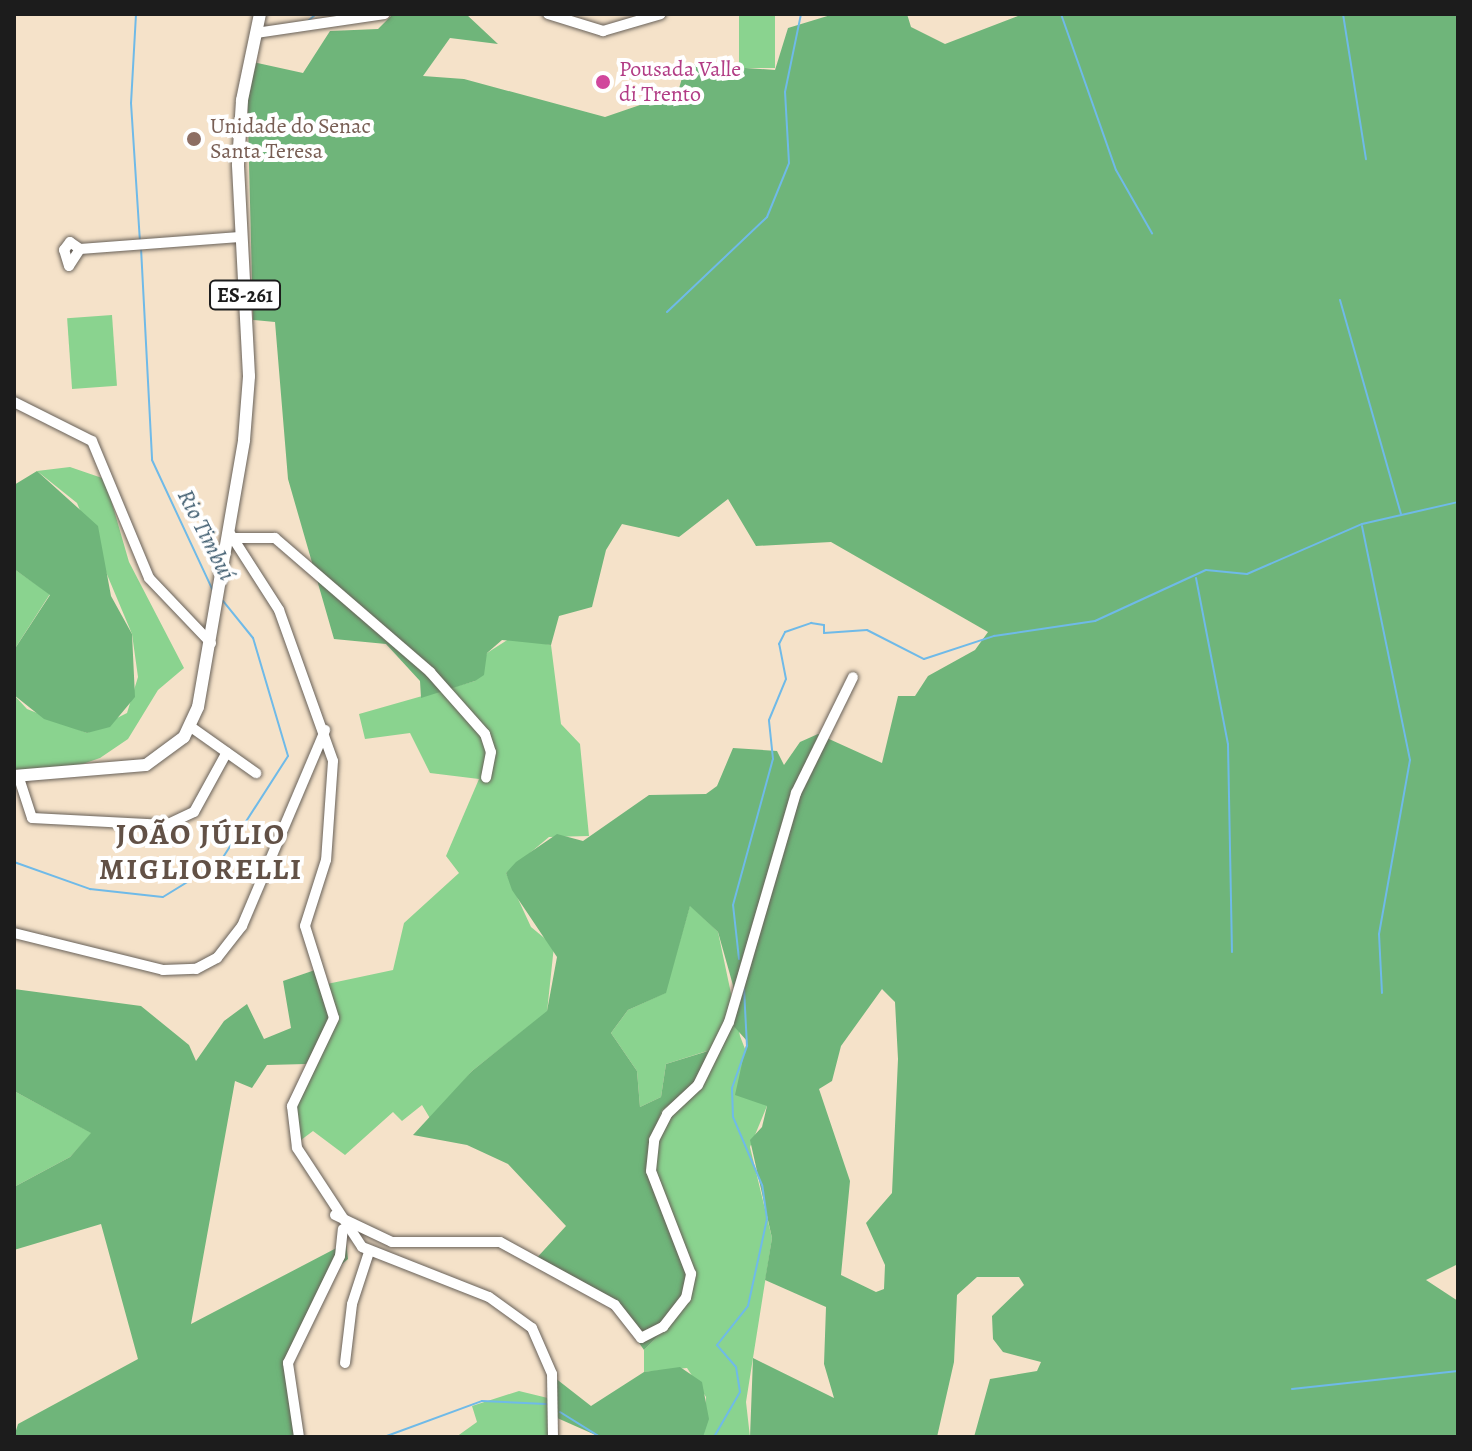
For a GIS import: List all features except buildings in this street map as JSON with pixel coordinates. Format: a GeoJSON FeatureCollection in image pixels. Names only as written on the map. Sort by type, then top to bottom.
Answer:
{"type":"FeatureCollection","features":[{"type":"Feature","properties":{"kind":"main road","name":"ES-261"},"geometry":{"type":"LineString","coordinates":[[191,727],[220,604],[232,535],[249,376],[240,237],[242,100],[260,14]]}},
{"type":"Feature","properties":{"kind":"main road"},"geometry":{"type":"LineString","coordinates":[[16,776],[136,768],[168,752],[191,727]]}},
{"type":"Feature","properties":{"kind":"street"},"geometry":{"type":"LineString","coordinates":[[256,33],[385,14]]}},
{"type":"Feature","properties":{"kind":"street"},"geometry":{"type":"LineString","coordinates":[[548,14],[603,31],[661,14]]}},
{"type":"Feature","properties":{"kind":"street"},"geometry":{"type":"LineString","coordinates":[[80,249],[240,237]]}},
{"type":"Feature","properties":{"kind":"street"},"geometry":{"type":"LineString","coordinates":[[14,402],[94,446],[149,578],[211,643]]}},
{"type":"Feature","properties":{"kind":"street"},"geometry":{"type":"LineString","coordinates":[[232,535],[279,610],[325,730],[333,761],[326,860],[305,926],[334,1018],[291,1116],[304,1162],[343,1229],[369,1252],[489,1297],[532,1328],[552,1374],[553,1437]]}},
{"type":"Feature","properties":{"kind":"street"},"geometry":{"type":"LineString","coordinates":[[232,535],[275,538],[430,672],[485,734],[491,752],[486,778]]}},
{"type":"Feature","properties":{"kind":"street"},"geometry":{"type":"LineString","coordinates":[[335,1215],[392,1242],[500,1242],[615,1305],[641,1338],[663,1327],[686,1298],[691,1274],[651,1171],[654,1140],[667,1114],[698,1085],[726,1030],[796,793],[853,677]]}},
{"type":"Feature","properties":{"kind":"street"},"geometry":{"type":"LineString","coordinates":[[191,727],[256,773]]}},
{"type":"Feature","properties":{"kind":"street"},"geometry":{"type":"LineString","coordinates":[[14,933],[163,970],[196,969],[217,958],[242,926],[325,730]]}},
{"type":"Feature","properties":{"kind":"street"},"geometry":{"type":"LineString","coordinates":[[16,776],[31,817],[166,825],[194,812],[227,752]]}},
{"type":"Feature","properties":{"kind":"street"},"geometry":{"type":"LineString","coordinates":[[299,1437],[288,1363],[340,1256],[343,1229]]}},
{"type":"Feature","properties":{"kind":"street"},"geometry":{"type":"LineString","coordinates":[[345,1363],[369,1252]]}},
{"type":"Feature","properties":{"kind":"green space"},"geometry":{"type":"Polygon","coordinates":[[[393,14],[466,14],[498,44],[450,38],[423,76],[464,79],[605,117],[678,92],[686,64],[775,70],[788,28],[834,14],[907,14],[911,27],[945,44],[1023,14],[1458,14],[1458,1264],[1426,1280],[1458,1301],[1458,1437],[974,1437],[990,1379],[1037,1371],[1041,1362],[1003,1352],[993,1339],[992,1316],[1024,1285],[1019,1277],[977,1277],[957,1295],[954,1362],[937,1437],[750,1437],[753,1358],[834,1398],[824,1364],[826,1307],[765,1280],[772,1238],[750,1140],[762,1127],[767,1106],[735,1095],[747,1041],[731,1023],[736,996],[718,932],[690,906],[666,993],[628,1010],[611,1033],[637,1071],[640,1107],[661,1097],[666,1064],[708,1051],[696,1085],[662,1110],[648,1147],[649,1179],[680,1240],[688,1289],[669,1325],[644,1350],[616,1310],[533,1262],[566,1226],[508,1164],[467,1145],[413,1135],[472,1071],[547,1011],[557,957],[512,890],[506,873],[516,862],[557,834],[583,841],[649,795],[706,794],[717,786],[733,748],[777,751],[784,765],[800,742],[818,734],[882,763],[898,696],[915,696],[928,676],[975,650],[988,632],[831,542],[756,546],[728,499],[679,537],[622,524],[606,550],[592,607],[559,616],[551,645],[502,640],[487,653],[484,675],[475,681],[421,698],[420,681],[386,644],[334,639],[288,479],[275,322],[253,320],[247,84],[253,62],[303,73],[330,31],[378,29],[393,14]],[[882,989],[841,1046],[832,1081],[819,1089],[850,1181],[841,1275],[876,1292],[884,1289],[885,1265],[866,1223],[892,1193],[898,1059],[895,1002],[882,989]]]}},
{"type":"Feature","properties":{"kind":"green space"},"geometry":{"type":"Polygon","coordinates":[[[739,14],[775,14],[775,68],[739,68],[739,14]]]}},
{"type":"Feature","properties":{"kind":"green space"},"geometry":{"type":"Polygon","coordinates":[[[112,315],[117,386],[72,389],[67,318],[112,315]]]}},
{"type":"Feature","properties":{"kind":"green space"},"geometry":{"type":"Polygon","coordinates":[[[70,467],[105,479],[129,562],[184,668],[158,690],[128,739],[100,758],[59,772],[14,774],[14,695],[27,709],[87,733],[127,713],[138,677],[132,634],[77,503],[37,471],[70,467]]]}},
{"type":"Feature","properties":{"kind":"green space"},"geometry":{"type":"Polygon","coordinates":[[[37,471],[98,526],[111,596],[132,634],[135,697],[110,727],[87,733],[44,719],[14,695],[14,650],[50,595],[14,569],[14,485],[37,471]]]}},
{"type":"Feature","properties":{"kind":"green space"},"geometry":{"type":"Polygon","coordinates":[[[14,569],[50,594],[14,650],[14,569]]]}},
{"type":"Feature","properties":{"kind":"green space"},"geometry":{"type":"Polygon","coordinates":[[[512,637],[551,645],[561,724],[580,744],[589,836],[549,837],[506,873],[531,927],[554,946],[547,1012],[472,1071],[431,1120],[422,1105],[402,1121],[393,1112],[345,1155],[313,1131],[293,1146],[288,1104],[323,1040],[327,984],[393,970],[404,923],[459,873],[446,856],[479,779],[430,773],[410,733],[365,739],[359,714],[475,681],[487,653],[512,637]]]}},
{"type":"Feature","properties":{"kind":"green space"},"geometry":{"type":"Polygon","coordinates":[[[690,905],[718,932],[740,1036],[767,1106],[750,1147],[772,1238],[746,1402],[750,1437],[703,1437],[706,1397],[687,1368],[644,1372],[644,1350],[669,1325],[680,1240],[655,1195],[648,1147],[662,1110],[696,1085],[707,1051],[666,1064],[661,1097],[640,1107],[637,1071],[611,1033],[628,1010],[665,993],[690,905]]]}},
{"type":"Feature","properties":{"kind":"green space"},"geometry":{"type":"Polygon","coordinates":[[[315,970],[334,1013],[306,1064],[267,1065],[252,1088],[235,1081],[191,1324],[346,1243],[348,1259],[329,1275],[291,1368],[304,1437],[14,1437],[18,1424],[138,1359],[101,1224],[14,1250],[14,1187],[70,1157],[91,1133],[14,1091],[14,989],[141,1006],[189,1045],[196,1061],[224,1021],[247,1004],[264,1039],[291,1028],[283,981],[315,970]]]}},
{"type":"Feature","properties":{"kind":"green space"},"geometry":{"type":"Polygon","coordinates":[[[14,1091],[92,1133],[70,1157],[14,1187],[14,1091]]]}},
{"type":"Feature","properties":{"kind":"green space"},"geometry":{"type":"Polygon","coordinates":[[[680,1367],[702,1382],[709,1419],[703,1437],[600,1437],[555,1417],[556,1401],[547,1396],[550,1374],[591,1406],[644,1372],[680,1367]]]}},
{"type":"Feature","properties":{"kind":"green space"},"geometry":{"type":"Polygon","coordinates":[[[519,1391],[556,1400],[552,1437],[456,1437],[477,1422],[472,1406],[519,1391]]]}},
{"type":"Feature","properties":{"kind":"waterway","name":"Rio Timbuí"},"geometry":{"type":"LineString","coordinates":[[136,14],[131,103],[140,242]]}},
{"type":"Feature","properties":{"kind":"waterway"},"geometry":{"type":"LineString","coordinates":[[308,21],[316,14]]}},
{"type":"Feature","properties":{"kind":"waterway"},"geometry":{"type":"LineString","coordinates":[[667,312],[767,217],[789,163],[785,92],[801,14]]}},
{"type":"Feature","properties":{"kind":"waterway"},"geometry":{"type":"LineString","coordinates":[[1061,14],[1116,170],[1152,233]]}},
{"type":"Feature","properties":{"kind":"waterway"},"geometry":{"type":"LineString","coordinates":[[1343,14],[1366,159]]}},
{"type":"Feature","properties":{"kind":"waterway","name":"Rio Timbuí"},"geometry":{"type":"LineString","coordinates":[[141,248],[152,460],[213,591]]}},
{"type":"Feature","properties":{"kind":"waterway"},"geometry":{"type":"LineString","coordinates":[[1340,300],[1401,514]]}},
{"type":"Feature","properties":{"kind":"waterway"},"geometry":{"type":"LineString","coordinates":[[739,959],[733,905],[773,759],[769,720],[786,679],[779,644],[785,632],[811,623],[824,625],[824,633],[867,630],[924,659],[994,636],[1095,621],[1206,570],[1247,574],[1362,524],[1458,502]]}},
{"type":"Feature","properties":{"kind":"waterway"},"geometry":{"type":"LineString","coordinates":[[1362,526],[1410,760],[1379,934],[1382,993]]}},
{"type":"Feature","properties":{"kind":"waterway"},"geometry":{"type":"LineString","coordinates":[[1196,578],[1228,744],[1232,952]]}},
{"type":"Feature","properties":{"kind":"waterway","name":"Rio Timbuí"},"geometry":{"type":"LineString","coordinates":[[14,862],[90,889],[163,897],[220,862],[288,756],[253,638],[223,601]]}},
{"type":"Feature","properties":{"kind":"waterway"},"geometry":{"type":"LineString","coordinates":[[714,1437],[740,1392],[736,1367],[717,1345],[748,1306],[767,1219],[762,1185],[733,1117],[732,1088],[747,1046],[744,989]]}},
{"type":"Feature","properties":{"kind":"waterway"},"geometry":{"type":"LineString","coordinates":[[1292,1389],[1458,1371]]}},
{"type":"Feature","properties":{"kind":"waterway"},"geometry":{"type":"LineString","coordinates":[[384,1437],[482,1401],[546,1404]]}},
{"type":"Feature","properties":{"kind":"waterway"},"geometry":{"type":"LineString","coordinates":[[560,1412],[600,1437]]}},
{"type":"Feature","properties":{"kind":"place","name":"Pousada Valle di Trento"},"geometry":{"type":"Point","coordinates":[603,82]}},
{"type":"Feature","properties":{"kind":"place","name":"Unidade do Senac Santa Teresa"},"geometry":{"type":"Point","coordinates":[194,139]}},
{"type":"Feature","properties":{"kind":"district","name":"JOÃO JÚLIO MIGLIORELLI"},"geometry":{"type":"Point","coordinates":[201,851]}}]}
